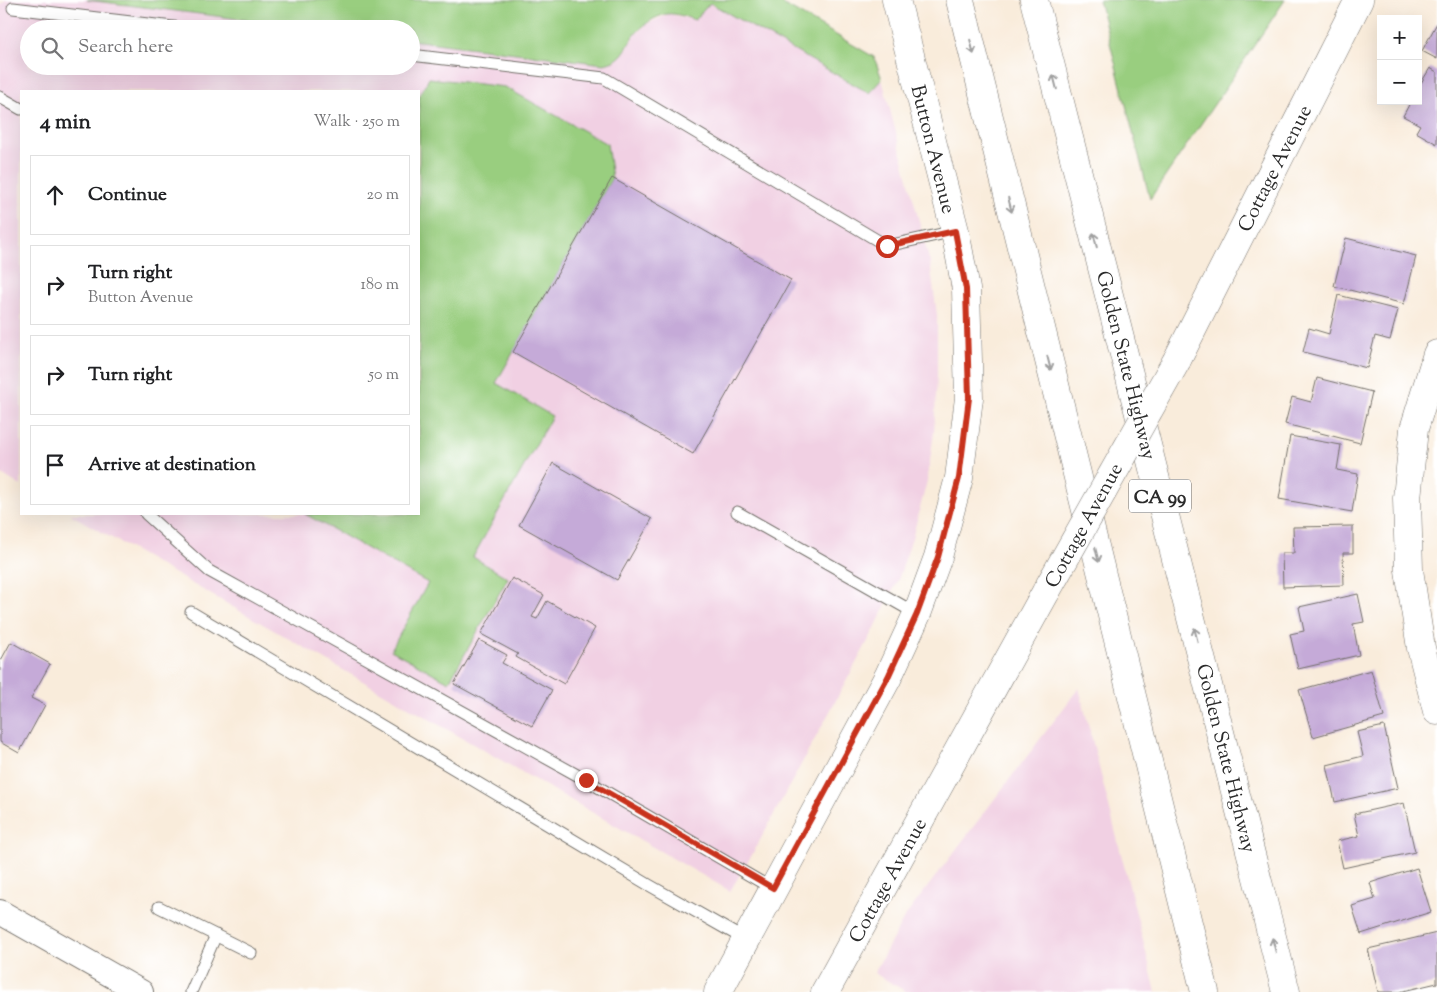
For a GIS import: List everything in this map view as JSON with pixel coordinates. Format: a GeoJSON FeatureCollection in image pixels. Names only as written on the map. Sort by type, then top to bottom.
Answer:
{"type":"FeatureCollection","features":[{"type":"Feature","properties":{"kind":"main road","name":"Button Avenue"},"geometry":{"type":"LineString","coordinates":[[718,992],[888,677],[917,614],[938,557],[959,478],[969,398],[966,289],[955,231],[896,0]]}},
{"type":"Feature","properties":{"kind":"main road"},"geometry":{"type":"LineString","coordinates":[[960,0],[1205,992]]}},
{"type":"Feature","properties":{"kind":"main road","name":"Golden State Highway"},"geometry":{"type":"LineString","coordinates":[[1034,0],[1286,992]]}},
{"type":"Feature","properties":{"kind":"main road","name":"Cottage Avenue"},"geometry":{"type":"LineString","coordinates":[[825,992],[1047,590],[1177,360],[1359,0]]}},
{"type":"Feature","properties":{"kind":"main road"},"geometry":{"type":"LineString","coordinates":[[1437,354],[1414,429],[1407,498],[1409,570],[1422,648],[1437,711]]}},
{"type":"Feature","properties":{"kind":"street"},"geometry":{"type":"LineString","coordinates":[[0,912],[141,992]]}},
{"type":"Feature","properties":{"kind":"lane"},"geometry":{"type":"LineString","coordinates":[[13,8],[114,20]]}},
{"type":"Feature","properties":{"kind":"lane"},"geometry":{"type":"LineString","coordinates":[[420,56],[604,78],[887,246],[955,231]]}},
{"type":"Feature","properties":{"kind":"lane"},"geometry":{"type":"LineString","coordinates":[[0,97],[20,108]]}},
{"type":"Feature","properties":{"kind":"lane"},"geometry":{"type":"LineString","coordinates":[[737,512],[917,614]]}},
{"type":"Feature","properties":{"kind":"lane"},"geometry":{"type":"LineString","coordinates":[[147,515],[209,571],[586,780],[773,888]]}},
{"type":"Feature","properties":{"kind":"lane"},"geometry":{"type":"LineString","coordinates":[[192,612],[640,880],[746,940]]}},
{"type":"Feature","properties":{"kind":"lane"},"geometry":{"type":"LineString","coordinates":[[160,907],[251,953]]}},
{"type":"Feature","properties":{"kind":"lane"},"geometry":{"type":"LineString","coordinates":[[191,992],[216,935]]}},
{"type":"Feature","properties":{"kind":"shaded area"},"geometry":{"type":"Polygon","coordinates":[[[6,0],[87,0],[248,20],[20,20],[20,75],[420,75],[420,41],[604,64],[627,49],[636,34],[647,24],[669,14],[694,20],[710,3],[869,93],[882,79],[930,263],[937,315],[937,376],[934,432],[927,481],[913,535],[898,580],[874,630],[753,853],[730,891],[72,515],[420,515],[420,90],[20,90],[20,485],[0,473],[0,5],[6,0]]]}},
{"type":"Feature","properties":{"kind":"shaded area"},"geometry":{"type":"Polygon","coordinates":[[[1079,688],[1156,992],[907,992],[874,973],[904,918],[1079,688]]]}},
{"type":"Feature","properties":{"kind":"green space"},"geometry":{"type":"Polygon","coordinates":[[[87,0],[776,0],[874,57],[882,79],[869,93],[710,3],[695,20],[670,14],[653,19],[637,32],[619,57],[604,64],[420,41],[420,20],[248,20],[87,0]]]}},
{"type":"Feature","properties":{"kind":"green space"},"geometry":{"type":"Polygon","coordinates":[[[1099,0],[1285,0],[1150,199],[1099,0]]]}},
{"type":"Feature","properties":{"kind":"green space"},"geometry":{"type":"Polygon","coordinates":[[[429,78],[505,87],[607,144],[612,178],[496,383],[552,416],[473,557],[508,578],[449,682],[391,650],[428,583],[307,515],[420,515],[420,94],[429,78]]]}},
{"type":"Feature","properties":{"kind":"building"},"geometry":{"type":"Polygon","coordinates":[[[1437,23],[1437,59],[1422,51],[1437,23]]]}},
{"type":"Feature","properties":{"kind":"building"},"geometry":{"type":"Polygon","coordinates":[[[1430,68],[1437,72],[1437,144],[1416,132],[1420,125],[1403,116],[1409,105],[1422,105],[1422,81],[1430,68]]]}},
{"type":"Feature","properties":{"kind":"building"},"geometry":{"type":"Polygon","coordinates":[[[612,178],[791,280],[693,454],[513,352],[612,178]]]}},
{"type":"Feature","properties":{"kind":"building"},"geometry":{"type":"Polygon","coordinates":[[[1346,238],[1416,256],[1404,304],[1334,286],[1346,238]]]}},
{"type":"Feature","properties":{"kind":"building"},"geometry":{"type":"Polygon","coordinates":[[[1338,295],[1398,310],[1390,340],[1375,336],[1367,368],[1303,352],[1309,328],[1329,334],[1338,295]]]}},
{"type":"Feature","properties":{"kind":"building"},"geometry":{"type":"Polygon","coordinates":[[[1317,378],[1372,392],[1360,443],[1285,424],[1292,397],[1311,402],[1317,378]]]}},
{"type":"Feature","properties":{"kind":"building"},"geometry":{"type":"Polygon","coordinates":[[[1290,436],[1341,445],[1337,470],[1358,474],[1352,512],[1279,499],[1290,436]]]}},
{"type":"Feature","properties":{"kind":"building"},"geometry":{"type":"Polygon","coordinates":[[[553,463],[652,519],[617,580],[519,525],[553,463]]]}},
{"type":"Feature","properties":{"kind":"building"},"geometry":{"type":"Polygon","coordinates":[[[1353,526],[1353,553],[1343,553],[1344,585],[1283,587],[1282,553],[1294,553],[1293,527],[1353,526]]]}},
{"type":"Feature","properties":{"kind":"building"},"geometry":{"type":"Polygon","coordinates":[[[512,578],[544,595],[532,617],[537,619],[547,601],[595,628],[564,684],[516,657],[518,654],[481,634],[512,578]]]}},
{"type":"Feature","properties":{"kind":"building"},"geometry":{"type":"Polygon","coordinates":[[[1358,594],[1364,622],[1353,624],[1359,655],[1298,669],[1290,634],[1304,631],[1299,607],[1358,594]]]}},
{"type":"Feature","properties":{"kind":"building"},"geometry":{"type":"Polygon","coordinates":[[[479,640],[507,655],[502,663],[552,690],[532,726],[454,684],[479,640]]]}},
{"type":"Feature","properties":{"kind":"building"},"geometry":{"type":"Polygon","coordinates":[[[11,642],[50,664],[31,698],[45,705],[19,753],[0,742],[0,662],[11,642]]]}},
{"type":"Feature","properties":{"kind":"building"},"geometry":{"type":"Polygon","coordinates":[[[1371,670],[1384,717],[1313,737],[1299,690],[1371,670]]]}},
{"type":"Feature","properties":{"kind":"building"},"geometry":{"type":"Polygon","coordinates":[[[1384,726],[1398,788],[1335,802],[1327,765],[1363,756],[1357,732],[1384,726]]]}},
{"type":"Feature","properties":{"kind":"building"},"geometry":{"type":"Polygon","coordinates":[[[1404,803],[1415,852],[1343,868],[1337,841],[1359,836],[1354,814],[1404,803]]]}},
{"type":"Feature","properties":{"kind":"building"},"geometry":{"type":"Polygon","coordinates":[[[1417,868],[1431,912],[1361,934],[1352,906],[1375,899],[1370,883],[1417,868]]]}},
{"type":"Feature","properties":{"kind":"building"},"geometry":{"type":"Polygon","coordinates":[[[1437,933],[1437,983],[1399,992],[1378,992],[1368,949],[1437,933]]]}},
{"type":"Feature","properties":{"kind":"route"},"geometry":{"type":"LineString","coordinates":[[586,780],[773,888],[888,677],[917,614],[938,557],[959,478],[969,398],[966,289],[955,231],[887,246]]}}]}
